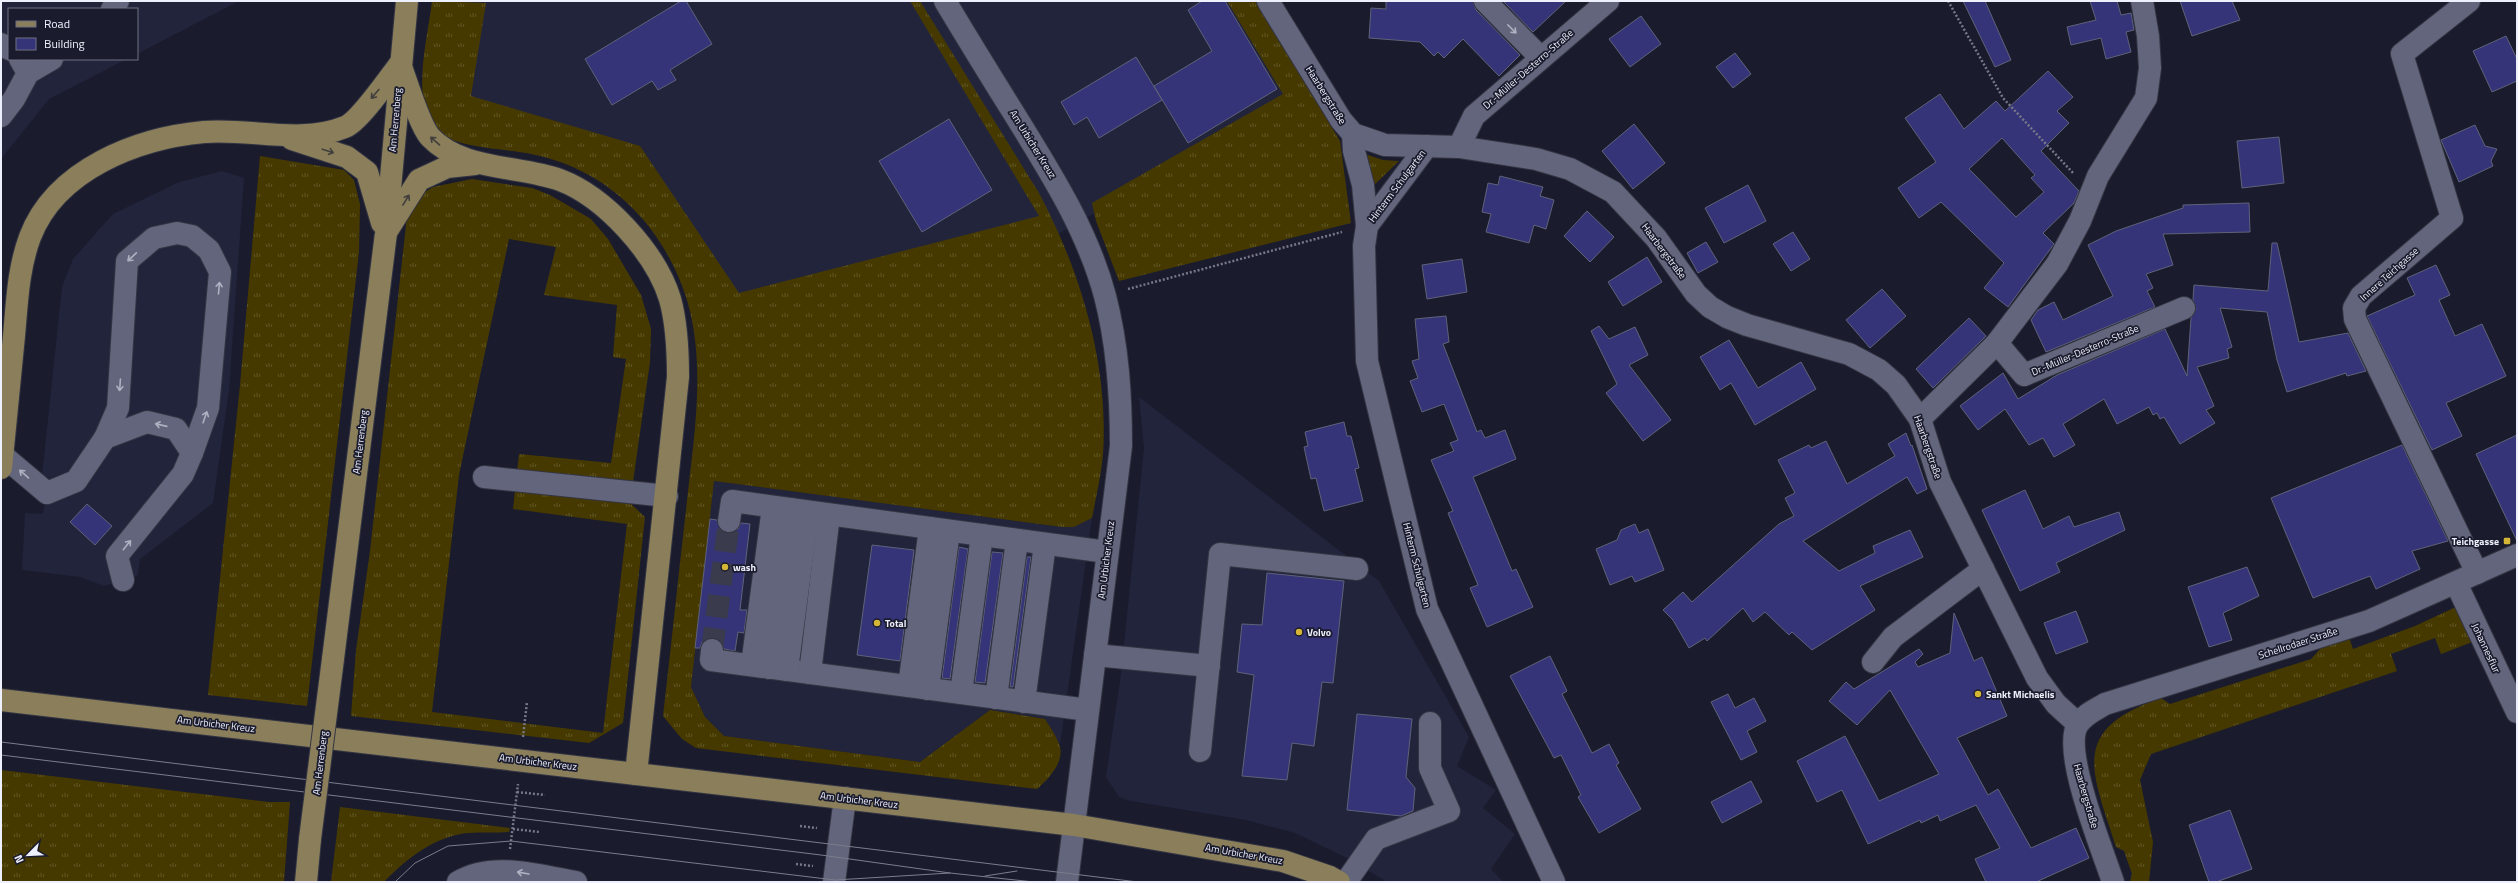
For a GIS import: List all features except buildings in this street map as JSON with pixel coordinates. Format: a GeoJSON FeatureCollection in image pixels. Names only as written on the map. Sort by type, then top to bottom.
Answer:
{"type":"FeatureCollection","features":[{"type":"Feature","properties":{"kind":"main road","name":"Am Herrenberg"},"geometry":{"type":"LineString","coordinates":[[306,882],[310,839],[386,233],[400,64],[407,1]]}},
{"type":"Feature","properties":{"kind":"main road"},"geometry":{"type":"LineString","coordinates":[[2,461],[20,272],[31,236],[50,203],[79,176],[111,156],[152,140],[205,132],[278,135],[327,133],[347,126],[360,116],[400,64]]}},
{"type":"Feature","properties":{"kind":"main road"},"geometry":{"type":"LineString","coordinates":[[400,64],[429,136],[448,152],[482,163],[560,180],[592,196],[621,223],[652,262],[670,299],[678,343],[678,377],[667,496],[636,774]]}},
{"type":"Feature","properties":{"kind":"main road"},"geometry":{"type":"LineString","coordinates":[[278,135],[346,157],[367,172],[386,233]]}},
{"type":"Feature","properties":{"kind":"main road"},"geometry":{"type":"LineString","coordinates":[[386,233],[419,180],[447,167],[482,163]]}},
{"type":"Feature","properties":{"kind":"main road","name":"Am Urbicher Kreuz"},"geometry":{"type":"LineString","coordinates":[[1,700],[1074,825],[1283,861],[1330,876],[1339,882]]}},
{"type":"Feature","properties":{"kind":"street","name":"Am Urbicher Kreuz"},"geometry":{"type":"LineString","coordinates":[[945,1],[1059,186],[1084,239],[1105,295],[1117,353],[1121,408],[1121,446],[1074,825]]}},
{"type":"Feature","properties":{"kind":"street","name":"Haarbergstraße"},"geometry":{"type":"LineString","coordinates":[[1268,1],[1341,120],[1353,134],[1385,145],[1459,147],[1536,159],[1570,169],[1612,192],[1656,238],[1696,294],[1710,307],[1727,317],[1747,324],[1849,354],[1867,362],[1896,385],[1920,419],[1940,482],[2037,678],[2056,704],[2078,724],[2073,737],[2077,770],[2113,882]]}},
{"type":"Feature","properties":{"kind":"street"},"geometry":{"type":"LineString","coordinates":[[1485,1],[1541,58]]}},
{"type":"Feature","properties":{"kind":"street","name":"Dr.-Müller-Desterro-Straße"},"geometry":{"type":"LineString","coordinates":[[1459,147],[1474,116],[1608,1]]}},
{"type":"Feature","properties":{"kind":"street"},"geometry":{"type":"LineString","coordinates":[[1920,419],[1997,343],[2057,264],[2080,221],[2098,176],[2146,98],[2150,82],[2148,36],[2142,1]]}},
{"type":"Feature","properties":{"kind":"street","name":"Innere Teichgasse"},"geometry":{"type":"LineString","coordinates":[[2470,1],[2402,54],[2452,218],[2361,296],[2354,308],[2355,319],[2477,573]]}},
{"type":"Feature","properties":{"kind":"street"},"geometry":{"type":"LineString","coordinates":[[1,116],[14,99],[24,66],[48,60]]}},
{"type":"Feature","properties":{"kind":"street","name":"Hinterm Schulgarten"},"geometry":{"type":"LineString","coordinates":[[1353,134],[1354,151],[1363,185],[1367,226],[1364,246],[1367,361],[1427,609],[1554,882]]}},
{"type":"Feature","properties":{"kind":"street","name":"Hinterm Schulgarten"},"geometry":{"type":"LineString","coordinates":[[1367,226],[1427,146]]}},
{"type":"Feature","properties":{"kind":"street"},"geometry":{"type":"LineString","coordinates":[[2,461],[47,493],[76,481],[105,438],[118,408],[128,261],[154,238],[177,233],[192,236],[209,250],[220,272],[208,408],[192,454],[183,474],[117,556],[123,580]]}},
{"type":"Feature","properties":{"kind":"street","name":"Dr.-Müller-Desterro-Straße"},"geometry":{"type":"LineString","coordinates":[[1997,343],[2024,375],[2184,308]]}},
{"type":"Feature","properties":{"kind":"street"},"geometry":{"type":"LineString","coordinates":[[105,438],[147,422],[176,429],[192,454]]}},
{"type":"Feature","properties":{"kind":"street"},"geometry":{"type":"LineString","coordinates":[[484,477],[667,496]]}},
{"type":"Feature","properties":{"kind":"street"},"geometry":{"type":"LineString","coordinates":[[729,521],[732,501],[1107,552]]}},
{"type":"Feature","properties":{"kind":"street"},"geometry":{"type":"LineString","coordinates":[[770,668],[791,509]]}},
{"type":"Feature","properties":{"kind":"street"},"geometry":{"type":"LineString","coordinates":[[770,668],[791,509]]}},
{"type":"Feature","properties":{"kind":"street"},"geometry":{"type":"LineString","coordinates":[[810,672],[829,515]]}},
{"type":"Feature","properties":{"kind":"street"},"geometry":{"type":"LineString","coordinates":[[942,691],[963,532]]}},
{"type":"Feature","properties":{"kind":"street"},"geometry":{"type":"LineString","coordinates":[[942,691],[963,532]]}},
{"type":"Feature","properties":{"kind":"street"},"geometry":{"type":"LineString","coordinates":[[942,691],[963,532]]}},
{"type":"Feature","properties":{"kind":"street"},"geometry":{"type":"LineString","coordinates":[[1008,700],[1029,541]]}},
{"type":"Feature","properties":{"kind":"street"},"geometry":{"type":"LineString","coordinates":[[1008,700],[1029,541]]}},
{"type":"Feature","properties":{"kind":"street"},"geometry":{"type":"LineString","coordinates":[[1200,751],[1220,554],[1357,569]]}},
{"type":"Feature","properties":{"kind":"street","name":"Schellrodaer Straße"},"geometry":{"type":"LineString","coordinates":[[2078,724],[2087,714],[2105,704],[2369,620],[2517,555]]}},
{"type":"Feature","properties":{"kind":"street"},"geometry":{"type":"LineString","coordinates":[[1873,662],[1893,637],[1983,569]]}},
{"type":"Feature","properties":{"kind":"street","name":"Johannesflur"},"geometry":{"type":"LineString","coordinates":[[2456,583],[2517,712]]}},
{"type":"Feature","properties":{"kind":"street"},"geometry":{"type":"LineString","coordinates":[[712,650],[711,660],[1088,710]]}},
{"type":"Feature","properties":{"kind":"street"},"geometry":{"type":"LineString","coordinates":[[1095,655],[1209,666]]}},
{"type":"Feature","properties":{"kind":"street"},"geometry":{"type":"LineString","coordinates":[[1346,882],[1376,839],[1449,811],[1430,768],[1430,723]]}},
{"type":"Feature","properties":{"kind":"street"},"geometry":{"type":"LineString","coordinates":[[826,874],[845,798]]}},
{"type":"Feature","properties":{"kind":"street"},"geometry":{"type":"LineString","coordinates":[[1067,882],[1074,825]]}},
{"type":"Feature","properties":{"kind":"street"},"geometry":{"type":"LineString","coordinates":[[458,882],[482,872],[507,871],[576,882]]}},
{"type":"Feature","properties":{"kind":"path"},"geometry":{"type":"LineString","coordinates":[[1948,1],[2003,98],[2092,193]]}},
{"type":"Feature","properties":{"kind":"path"},"geometry":{"type":"LineString","coordinates":[[1105,295],[1367,226]]}},
{"type":"Feature","properties":{"kind":"path"},"geometry":{"type":"LineString","coordinates":[[507,871],[527,702]]}},
{"type":"Feature","properties":{"kind":"path"},"geometry":{"type":"LineString","coordinates":[[517,792],[545,795]]}},
{"type":"Feature","properties":{"kind":"path"},"geometry":{"type":"LineString","coordinates":[[800,826],[824,829]]}},
{"type":"Feature","properties":{"kind":"path"},"geometry":{"type":"LineString","coordinates":[[513,829],[540,832]]}},
{"type":"Feature","properties":{"kind":"path"},"geometry":{"type":"LineString","coordinates":[[796,864],[826,874]]}},
{"type":"Feature","properties":{"kind":"shaded area"},"geometry":{"type":"Polygon","coordinates":[[[1,1],[239,1],[138,53],[138,8],[8,8],[8,60],[125,60],[49,99],[1,159],[1,1]]]}},
{"type":"Feature","properties":{"kind":"shaded area"},"geometry":{"type":"Polygon","coordinates":[[[466,1],[1237,1],[1296,97],[1041,244],[726,318],[627,165],[453,102],[466,1]]]}},
{"type":"Feature","properties":{"kind":"shaded area"},"geometry":{"type":"Polygon","coordinates":[[[222,171],[244,178],[229,390],[213,503],[140,559],[138,575],[104,586],[80,577],[22,570],[25,513],[43,514],[49,478],[42,476],[62,287],[73,259],[113,214],[179,182],[222,171]]]}},
{"type":"Feature","properties":{"kind":"shaded area"},"geometry":{"type":"Polygon","coordinates":[[[1139,397],[1379,581],[1469,737],[1457,766],[1496,790],[1483,808],[1515,834],[1491,869],[1503,882],[1387,882],[1349,859],[1295,833],[1246,820],[1131,801],[1119,797],[1106,777],[1121,674],[1144,448],[1139,397]]]}},
{"type":"Feature","properties":{"kind":"shaded area"},"geometry":{"type":"Polygon","coordinates":[[[714,481],[1062,527],[1074,527],[1092,518],[1060,745],[1045,719],[990,710],[920,762],[724,736],[705,717],[691,687],[714,481]]]}},
{"type":"Feature","properties":{"kind":"green space"},"geometry":{"type":"Polygon","coordinates":[[[432,1],[486,3],[471,96],[640,146],[739,293],[1039,216],[910,1],[920,1],[1039,193],[1068,255],[1079,287],[1089,320],[1096,353],[1104,421],[1103,455],[1092,518],[1074,527],[1062,527],[714,481],[691,687],[705,717],[724,736],[920,762],[990,710],[1045,719],[1053,731],[1061,750],[1055,769],[1037,789],[696,748],[682,739],[663,716],[697,405],[696,352],[693,326],[687,300],[677,273],[664,248],[648,225],[629,205],[608,187],[585,173],[559,162],[531,154],[463,143],[440,134],[432,126],[426,113],[422,82],[432,1]]]}},
{"type":"Feature","properties":{"kind":"green space"},"geometry":{"type":"Polygon","coordinates":[[[1227,1],[1255,1],[1340,141],[1351,223],[1119,281],[1096,221],[1092,203],[1283,94],[1227,1]]]}},
{"type":"Feature","properties":{"kind":"green space"},"geometry":{"type":"Polygon","coordinates":[[[1359,152],[1383,160],[1399,161],[1372,187],[1359,152]]]}},
{"type":"Feature","properties":{"kind":"green space"},"geometry":{"type":"Polygon","coordinates":[[[260,156],[344,170],[354,180],[360,204],[359,252],[307,706],[208,695],[240,385],[260,156]]]}},
{"type":"Feature","properties":{"kind":"green space"},"geometry":{"type":"Polygon","coordinates":[[[472,179],[532,188],[550,195],[591,219],[608,239],[641,295],[651,329],[650,362],[630,503],[645,517],[623,723],[589,743],[351,716],[356,650],[370,551],[407,216],[417,197],[433,187],[472,179]],[[509,239],[459,475],[432,712],[603,733],[627,524],[513,509],[519,454],[611,463],[626,359],[613,357],[617,305],[544,295],[556,247],[509,239]]]}},
{"type":"Feature","properties":{"kind":"green space"},"geometry":{"type":"Polygon","coordinates":[[[2458,606],[2475,641],[2441,654],[2435,638],[2391,654],[2397,671],[2151,754],[2140,780],[2153,842],[2149,882],[2130,882],[2132,874],[2124,851],[2116,847],[2095,775],[2095,756],[2100,739],[2111,724],[2131,710],[2161,698],[2170,704],[2311,659],[2321,648],[2349,637],[2353,649],[2415,626],[2458,606]]]}},
{"type":"Feature","properties":{"kind":"green space"},"geometry":{"type":"Polygon","coordinates":[[[1,770],[269,802],[290,802],[284,882],[1,882],[1,770]]]}},
{"type":"Feature","properties":{"kind":"green space"},"geometry":{"type":"Polygon","coordinates":[[[340,807],[510,828],[509,832],[468,833],[444,839],[412,857],[384,882],[331,882],[340,807]]]}},
{"type":"Feature","properties":{"kind":"tunnel"},"geometry":{"type":"LineString","coordinates":[[712,650],[729,521]]}},
{"type":"Feature","properties":{"kind":"tram line"},"geometry":{"type":"LineString","coordinates":[[1,742],[1138,882]]}},
{"type":"Feature","properties":{"kind":"tram line"},"geometry":{"type":"LineString","coordinates":[[1,755],[821,855],[950,873]]}},
{"type":"Feature","properties":{"kind":"tram line"},"geometry":{"type":"LineString","coordinates":[[395,882],[415,863],[448,846],[511,841],[835,880],[950,873],[1034,882]]}},
{"type":"Feature","properties":{"kind":"tram line"},"geometry":{"type":"LineString","coordinates":[[985,876],[1017,871]]}},
{"type":"Feature","properties":{"kind":"place","name":"Teichgasse"},"geometry":{"type":"Point","coordinates":[2507,541]}},
{"type":"Feature","properties":{"kind":"place","name":"wash"},"geometry":{"type":"Point","coordinates":[725,567]}},
{"type":"Feature","properties":{"kind":"place","name":"Total"},"geometry":{"type":"Point","coordinates":[877,623]}},
{"type":"Feature","properties":{"kind":"place","name":"Volvo"},"geometry":{"type":"Point","coordinates":[1299,632]}},
{"type":"Feature","properties":{"kind":"place","name":"Sankt Michaelis"},"geometry":{"type":"Point","coordinates":[1978,694]}}]}
